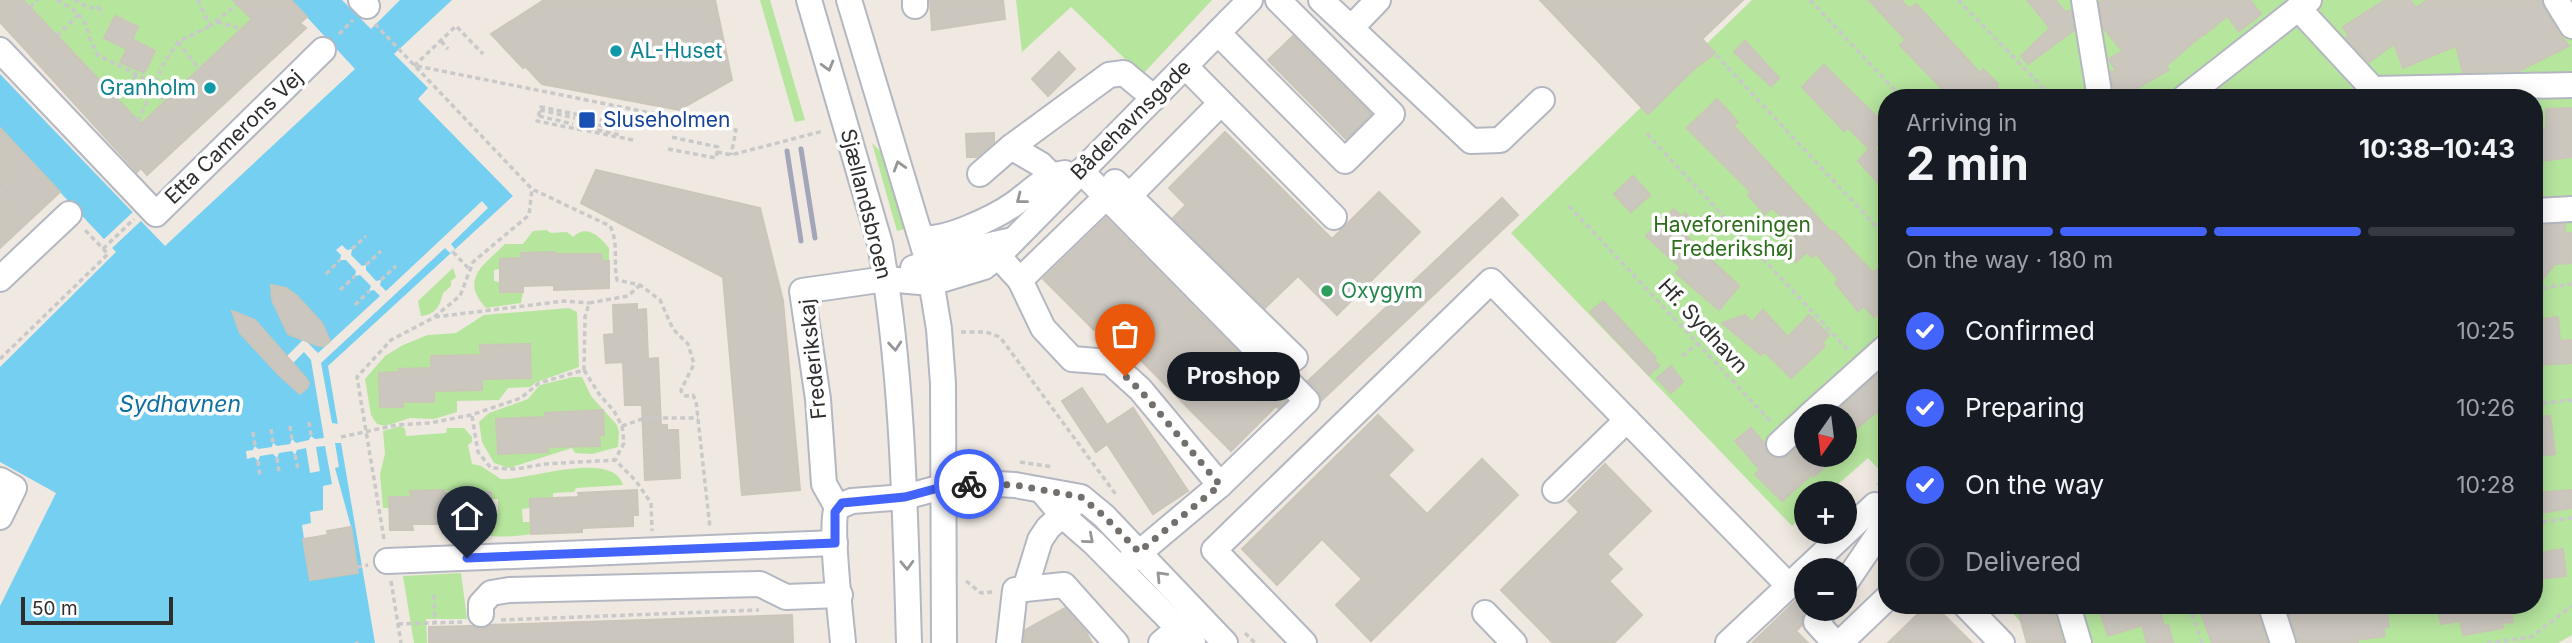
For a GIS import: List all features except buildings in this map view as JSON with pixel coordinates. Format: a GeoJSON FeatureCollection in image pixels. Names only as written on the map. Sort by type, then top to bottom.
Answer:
{"type":"FeatureCollection","features":[{"type":"Feature","properties":{"kind":"street","name":"Sjællandsbroen"},"geometry":{"type":"LineString","coordinates":[[810,0],[880,244],[886,279],[898,382],[905,497],[909,643]]}},
{"type":"Feature","properties":{"kind":"street","name":"Sjællandsbroen"},"geometry":{"type":"LineString","coordinates":[[849,0],[919,231],[930,273],[940,334],[943,384],[944,643]]}},
{"type":"Feature","properties":{"kind":"street","name":"Bådehavnsgade"},"geometry":{"type":"LineString","coordinates":[[886,279],[984,267],[1005,248],[1072,174],[1154,98],[1250,0]]}},
{"type":"Feature","properties":{"kind":"street"},"geometry":{"type":"LineString","coordinates":[[1218,33],[1345,161],[1392,114],[1278,0]]}},
{"type":"Feature","properties":{"kind":"street"},"geometry":{"type":"LineString","coordinates":[[1321,0],[1471,141],[1500,140],[1542,100]]}},
{"type":"Feature","properties":{"kind":"street"},"geometry":{"type":"LineString","coordinates":[[1351,28],[1378,0]]}},
{"type":"Feature","properties":{"kind":"street"},"geometry":{"type":"LineString","coordinates":[[2084,0],[2099,89]]}},
{"type":"Feature","properties":{"kind":"street"},"geometry":{"type":"LineString","coordinates":[[2195,89],[2303,4],[2373,89],[2572,85]]}},
{"type":"Feature","properties":{"kind":"street","name":"Etta Camerons Vej"},"geometry":{"type":"LineString","coordinates":[[0,50],[156,214],[330,43]]}},
{"type":"Feature","properties":{"kind":"street"},"geometry":{"type":"LineString","coordinates":[[1185,66],[1334,217]]}},
{"type":"Feature","properties":{"kind":"street"},"geometry":{"type":"LineString","coordinates":[[980,174],[1011,147],[1109,75],[1124,73],[1154,98]]}},
{"type":"Feature","properties":{"kind":"street"},"geometry":{"type":"LineString","coordinates":[[1020,281],[1221,103]]}},
{"type":"Feature","properties":{"kind":"street"},"geometry":{"type":"LineString","coordinates":[[1011,147],[1040,164],[1072,174],[1118,196],[1295,358]]}},
{"type":"Feature","properties":{"kind":"street"},"geometry":{"type":"LineString","coordinates":[[919,231],[922,237],[932,239],[973,225],[1072,174]]}},
{"type":"Feature","properties":{"kind":"street"},"geometry":{"type":"LineString","coordinates":[[1118,196],[1307,401],[1220,485],[1120,569]]}},
{"type":"Feature","properties":{"kind":"street"},"geometry":{"type":"LineString","coordinates":[[2543,211],[2572,209]]}},
{"type":"Feature","properties":{"kind":"street"},"geometry":{"type":"LineString","coordinates":[[0,279],[69,214]]}},
{"type":"Feature","properties":{"kind":"street"},"geometry":{"type":"LineString","coordinates":[[1005,248],[1043,328],[1072,359],[1110,362],[1140,390],[1220,485]]}},
{"type":"Feature","properties":{"kind":"street","name":"Frederikskaj"},"geometry":{"type":"LineString","coordinates":[[843,643],[835,543],[834,519],[837,507],[824,484],[818,399],[802,290],[886,279]]}},
{"type":"Feature","properties":{"kind":"street"},"geometry":{"type":"LineString","coordinates":[[1304,643],[1214,550],[1491,281],[1789,586]]}},
{"type":"Feature","properties":{"kind":"street"},"geometry":{"type":"LineString","coordinates":[[1823,404],[1878,354]]}},
{"type":"Feature","properties":{"kind":"street"},"geometry":{"type":"LineString","coordinates":[[1555,489],[1627,420]]}},
{"type":"Feature","properties":{"kind":"street"},"geometry":{"type":"LineString","coordinates":[[1782,441],[1794,430]]}},
{"type":"Feature","properties":{"kind":"street"},"geometry":{"type":"LineString","coordinates":[[837,507],[852,501],[905,497],[942,487],[980,483],[1081,497],[1139,552],[1182,632]]}},
{"type":"Feature","properties":{"kind":"street"},"geometry":{"type":"LineString","coordinates":[[0,517],[7,484]]}},
{"type":"Feature","properties":{"kind":"street"},"geometry":{"type":"LineString","coordinates":[[1042,491],[1063,516],[1182,632],[1225,643]]}},
{"type":"Feature","properties":{"kind":"street"},"geometry":{"type":"LineString","coordinates":[[1009,643],[1020,590],[1040,540],[1048,528],[1081,497]]}},
{"type":"Feature","properties":{"kind":"street"},"geometry":{"type":"LineString","coordinates":[[1728,643],[1789,586],[1878,520]]}},
{"type":"Feature","properties":{"kind":"street"},"geometry":{"type":"LineString","coordinates":[[1857,562],[1878,525]]}},
{"type":"Feature","properties":{"kind":"street"},"geometry":{"type":"LineString","coordinates":[[387,561],[835,543]]}},
{"type":"Feature","properties":{"kind":"street"},"geometry":{"type":"LineString","coordinates":[[478,619],[481,604],[491,593],[509,590],[760,584],[786,597],[840,595]]}},
{"type":"Feature","properties":{"kind":"street"},"geometry":{"type":"LineString","coordinates":[[1020,590],[1064,584],[1116,643]]}},
{"type":"Feature","properties":{"kind":"street"},"geometry":{"type":"LineString","coordinates":[[1817,621],[1837,643],[1878,606]]}},
{"type":"Feature","properties":{"kind":"street"},"geometry":{"type":"LineString","coordinates":[[1485,613],[1514,643]]}},
{"type":"Feature","properties":{"kind":"street"},"geometry":{"type":"LineString","coordinates":[[1974,614],[2002,643]]}},
{"type":"Feature","properties":{"kind":"street"},"geometry":{"type":"LineString","coordinates":[[2071,614],[2080,643]]}},
{"type":"Feature","properties":{"kind":"street"},"geometry":{"type":"LineString","coordinates":[[2274,614],[2283,643]]}},
{"type":"Feature","properties":{"kind":"path"},"geometry":{"type":"LineString","coordinates":[[30,7],[38,0]]}},
{"type":"Feature","properties":{"kind":"path"},"geometry":{"type":"LineString","coordinates":[[57,0],[80,13],[99,55],[155,84]]}},
{"type":"Feature","properties":{"kind":"path"},"geometry":{"type":"LineString","coordinates":[[74,0],[90,8],[98,7],[103,14]]}},
{"type":"Feature","properties":{"kind":"path"},"geometry":{"type":"LineString","coordinates":[[198,0],[208,22],[242,29]]}},
{"type":"Feature","properties":{"kind":"path"},"geometry":{"type":"LineString","coordinates":[[1810,0],[1894,89]]}},
{"type":"Feature","properties":{"kind":"path"},"geometry":{"type":"LineString","coordinates":[[1958,0],[2044,89]]}},
{"type":"Feature","properties":{"kind":"path"},"geometry":{"type":"LineString","coordinates":[[138,121],[165,61],[178,43],[215,23],[237,4]]}},
{"type":"Feature","properties":{"kind":"path"},"geometry":{"type":"LineString","coordinates":[[330,43],[365,10],[414,66],[531,189],[610,226],[614,233],[617,280],[640,285],[660,300],[673,329],[688,345],[694,364],[681,390],[686,396],[693,395],[696,401],[712,548]]}},
{"type":"Feature","properties":{"kind":"path"},"geometry":{"type":"LineString","coordinates":[[57,36],[80,13]]}},
{"type":"Feature","properties":{"kind":"path"},"geometry":{"type":"LineString","coordinates":[[414,66],[456,26],[483,54]]}},
{"type":"Feature","properties":{"kind":"path"},"geometry":{"type":"LineString","coordinates":[[440,41],[448,49]]}},
{"type":"Feature","properties":{"kind":"path"},"geometry":{"type":"LineString","coordinates":[[178,43],[199,69]]}},
{"type":"Feature","properties":{"kind":"path"},"geometry":{"type":"LineString","coordinates":[[1716,55],[1878,228]]}},
{"type":"Feature","properties":{"kind":"path"},"geometry":{"type":"LineString","coordinates":[[414,66],[736,130],[731,155]]}},
{"type":"Feature","properties":{"kind":"path"},"geometry":{"type":"LineString","coordinates":[[114,96],[137,75]]}},
{"type":"Feature","properties":{"kind":"path"},"geometry":{"type":"LineString","coordinates":[[153,90],[165,101]]}},
{"type":"Feature","properties":{"kind":"path"},"geometry":{"type":"LineString","coordinates":[[582,130],[537,121],[541,107],[585,117]]}},
{"type":"Feature","properties":{"kind":"path"},"geometry":{"type":"LineString","coordinates":[[540,110],[575,118]]}},
{"type":"Feature","properties":{"kind":"path"},"geometry":{"type":"LineString","coordinates":[[539,116],[573,124]]}},
{"type":"Feature","properties":{"kind":"path"},"geometry":{"type":"LineString","coordinates":[[633,140],[588,131],[591,118],[635,127]]}},
{"type":"Feature","properties":{"kind":"path"},"geometry":{"type":"LineString","coordinates":[[717,152],[731,155],[845,125]]}},
{"type":"Feature","properties":{"kind":"path"},"geometry":{"type":"LineString","coordinates":[[590,126],[621,133]]}},
{"type":"Feature","properties":{"kind":"path"},"geometry":{"type":"LineString","coordinates":[[1647,134],[1863,368]]}},
{"type":"Feature","properties":{"kind":"path"},"geometry":{"type":"LineString","coordinates":[[668,149],[716,158],[718,147],[671,137]]}},
{"type":"Feature","properties":{"kind":"path"},"geometry":{"type":"LineString","coordinates":[[401,643],[357,377],[391,340],[433,317],[460,296],[473,262],[529,215],[531,189]]}},
{"type":"Feature","properties":{"kind":"path","name":"Hf. Sydhavn"},"geometry":{"type":"LineString","coordinates":[[1569,206],[1698,343],[1782,441]]}},
{"type":"Feature","properties":{"kind":"path"},"geometry":{"type":"LineString","coordinates":[[0,359],[108,254],[69,214]]}},
{"type":"Feature","properties":{"kind":"path"},"geometry":{"type":"LineString","coordinates":[[104,247],[138,215]]}},
{"type":"Feature","properties":{"kind":"path"},"geometry":{"type":"LineString","coordinates":[[352,250],[366,236]]}},
{"type":"Feature","properties":{"kind":"path"},"geometry":{"type":"LineString","coordinates":[[366,265],[381,251]]}},
{"type":"Feature","properties":{"kind":"path"},"geometry":{"type":"LineString","coordinates":[[453,252],[470,270]]}},
{"type":"Feature","properties":{"kind":"path"},"geometry":{"type":"LineString","coordinates":[[326,274],[340,260]]}},
{"type":"Feature","properties":{"kind":"path"},"geometry":{"type":"LineString","coordinates":[[381,280],[396,266]]}},
{"type":"Feature","properties":{"kind":"path"},"geometry":{"type":"LineString","coordinates":[[340,290],[355,275]]}},
{"type":"Feature","properties":{"kind":"path"},"geometry":{"type":"LineString","coordinates":[[2543,288],[2572,284]]}},
{"type":"Feature","properties":{"kind":"path"},"geometry":{"type":"LineString","coordinates":[[433,317],[564,301],[589,303],[628,296],[640,285]]}},
{"type":"Feature","properties":{"kind":"path"},"geometry":{"type":"LineString","coordinates":[[355,305],[369,291]]}},
{"type":"Feature","properties":{"kind":"path"},"geometry":{"type":"LineString","coordinates":[[589,303],[585,317],[584,370],[622,426],[624,443],[615,460]]}},
{"type":"Feature","properties":{"kind":"path"},"geometry":{"type":"LineString","coordinates":[[940,334],[975,331],[1000,337],[1122,504]]}},
{"type":"Feature","properties":{"kind":"path"},"geometry":{"type":"LineString","coordinates":[[1682,356],[1698,343]]}},
{"type":"Feature","properties":{"kind":"path"},"geometry":{"type":"LineString","coordinates":[[341,437],[397,425],[430,423],[471,415],[521,398],[539,383],[584,370]]}},
{"type":"Feature","properties":{"kind":"path"},"geometry":{"type":"LineString","coordinates":[[2543,403],[2572,400]]}},
{"type":"Feature","properties":{"kind":"path"},"geometry":{"type":"LineString","coordinates":[[471,415],[478,452],[491,468],[516,469],[545,464],[615,460],[636,481],[651,503],[653,550]]}},
{"type":"Feature","properties":{"kind":"path"},"geometry":{"type":"LineString","coordinates":[[622,426],[645,418],[698,418]]}},
{"type":"Feature","properties":{"kind":"path"},"geometry":{"type":"LineString","coordinates":[[309,422],[311,436]]}},
{"type":"Feature","properties":{"kind":"path"},"geometry":{"type":"LineString","coordinates":[[290,426],[292,439]]}},
{"type":"Feature","properties":{"kind":"path"},"geometry":{"type":"LineString","coordinates":[[271,429],[274,443]]}},
{"type":"Feature","properties":{"kind":"path"},"geometry":{"type":"LineString","coordinates":[[253,432],[255,446]]}},
{"type":"Feature","properties":{"kind":"path"},"geometry":{"type":"LineString","coordinates":[[295,454],[298,469]]}},
{"type":"Feature","properties":{"kind":"path"},"geometry":{"type":"LineString","coordinates":[[276,458],[279,472]]}},
{"type":"Feature","properties":{"kind":"path"},"geometry":{"type":"LineString","coordinates":[[258,461],[260,476]]}},
{"type":"Feature","properties":{"kind":"path"},"geometry":{"type":"LineString","coordinates":[[963,520],[979,506]]}},
{"type":"Feature","properties":{"kind":"path"},"geometry":{"type":"LineString","coordinates":[[2543,522],[2572,518]]}},
{"type":"Feature","properties":{"kind":"path"},"geometry":{"type":"LineString","coordinates":[[956,579],[966,581],[981,593],[1020,590]]}},
{"type":"Feature","properties":{"kind":"path"},"geometry":{"type":"LineString","coordinates":[[434,595],[435,623]]}},
{"type":"Feature","properties":{"kind":"path"},"geometry":{"type":"LineString","coordinates":[[398,624],[764,610],[786,597]]}},
{"type":"Feature","properties":{"kind":"path"},"geometry":{"type":"LineString","coordinates":[[2487,643],[2531,637],[2572,606]]}},
{"type":"Feature","properties":{"kind":"path"},"geometry":{"type":"LineString","coordinates":[[2192,614],[2202,643]]}},
{"type":"Feature","properties":{"kind":"green space"},"geometry":{"type":"Polygon","coordinates":[[[23,0],[233,0],[252,19],[141,124],[23,0]]]}},
{"type":"Feature","properties":{"kind":"green space"},"geometry":{"type":"Polygon","coordinates":[[[760,0],[770,0],[805,120],[795,122],[760,0]]]}},
{"type":"Feature","properties":{"kind":"green space"},"geometry":{"type":"Polygon","coordinates":[[[1016,0],[1212,0],[1142,75],[1071,7],[1022,52],[1016,0]]]}},
{"type":"Feature","properties":{"kind":"green space","name":"Haveforeningen Frederikshøj"},"geometry":{"type":"Polygon","coordinates":[[[1752,0],[2572,0],[2572,635],[2558,643],[2040,643],[2013,614],[2543,614],[2543,89],[1878,89],[1878,469],[1868,458],[1842,481],[1794,481],[1792,526],[1511,233],[1752,0]]]}},
{"type":"Feature","properties":{"kind":"green space"},"geometry":{"type":"Polygon","coordinates":[[[872,143],[886,157],[908,228],[897,231],[872,143]]]}},
{"type":"Feature","properties":{"kind":"green space"},"geometry":{"type":"Polygon","coordinates":[[[546,230],[551,233],[567,232],[573,237],[578,233],[592,233],[609,248],[609,261],[602,261],[601,254],[554,252],[522,253],[521,258],[500,259],[500,269],[494,270],[494,281],[500,282],[501,292],[523,292],[521,303],[486,308],[475,289],[477,273],[505,244],[523,244],[533,231],[546,230]]]}},
{"type":"Feature","properties":{"kind":"green space"},"geometry":{"type":"Polygon","coordinates":[[[453,268],[456,277],[443,293],[438,306],[430,314],[421,316],[418,301],[453,268]]]}},
{"type":"Feature","properties":{"kind":"green space"},"geometry":{"type":"Polygon","coordinates":[[[569,308],[577,312],[579,367],[530,387],[508,388],[499,400],[457,401],[457,412],[434,419],[410,418],[385,426],[377,424],[371,415],[365,379],[385,356],[403,345],[428,335],[456,333],[484,315],[569,308]]]}},
{"type":"Feature","properties":{"kind":"green space"},"geometry":{"type":"Polygon","coordinates":[[[582,377],[591,396],[617,425],[618,447],[592,454],[575,453],[572,448],[509,468],[494,463],[482,442],[479,422],[489,413],[528,399],[540,385],[582,377]]]}},
{"type":"Feature","properties":{"kind":"green space"},"geometry":{"type":"Polygon","coordinates":[[[401,426],[405,429],[406,436],[446,433],[447,428],[464,428],[472,437],[472,442],[468,445],[472,464],[481,466],[501,479],[587,468],[603,469],[616,474],[623,485],[576,488],[574,492],[553,493],[553,498],[522,509],[523,522],[531,522],[531,534],[480,535],[474,533],[474,527],[491,527],[491,514],[498,513],[498,499],[491,499],[490,492],[411,491],[411,497],[389,497],[389,508],[383,508],[380,474],[385,454],[383,431],[401,426]]]}},
{"type":"Feature","properties":{"kind":"green space"},"geometry":{"type":"Polygon","coordinates":[[[461,573],[467,619],[426,619],[427,643],[414,643],[403,576],[461,573]]]}},
{"type":"Feature","properties":{"kind":"water","name":"Sydhavnen"},"geometry":{"type":"Polygon","coordinates":[[[291,0],[342,0],[371,29],[400,0],[452,0],[394,54],[428,88],[418,99],[513,196],[328,366],[375,643],[0,643],[0,606],[56,493],[0,462],[0,367],[116,252],[0,128],[0,74],[165,246],[355,69],[291,0]]]}},
{"type":"Feature","properties":{"kind":"pier"},"geometry":{"type":"Polygon","coordinates":[[[482,201],[488,208],[451,244],[455,249],[450,253],[445,248],[321,363],[332,423],[339,424],[343,443],[335,443],[339,467],[335,468],[351,527],[358,573],[310,580],[302,525],[311,523],[310,512],[323,510],[323,486],[332,484],[325,446],[316,447],[320,471],[310,473],[306,448],[297,450],[295,455],[292,451],[279,453],[277,458],[273,454],[260,456],[258,461],[254,457],[247,459],[246,451],[253,450],[255,446],[258,449],[272,447],[273,443],[277,446],[290,444],[292,439],[296,443],[309,440],[311,436],[315,439],[324,438],[311,360],[304,352],[293,363],[287,356],[304,339],[318,353],[380,296],[374,290],[369,291],[371,286],[360,275],[355,276],[356,271],[346,260],[340,260],[341,255],[336,250],[342,245],[347,250],[352,249],[351,255],[362,266],[366,265],[366,270],[376,281],[381,280],[380,285],[386,291],[482,201]]]}},
{"type":"Feature","properties":{"kind":"pier"},"geometry":{"type":"Polygon","coordinates":[[[134,211],[142,220],[110,250],[102,241],[134,211]]]}},
{"type":"Feature","properties":{"kind":"railway"},"geometry":{"type":"LineString","coordinates":[[801,149],[815,238]]}},
{"type":"Feature","properties":{"kind":"railway"},"geometry":{"type":"LineString","coordinates":[[787,151],[801,241]]}},
{"type":"Feature","properties":{"kind":"way so far"},"geometry":{"type":"LineString","coordinates":[[969,484],[1015,485],[1081,497],[1139,552],[1220,485],[1140,390],[1125,376]]}},
{"type":"Feature","properties":{"kind":"place","name":"AL-Huset"},"geometry":{"type":"Point","coordinates":[616,51]}},
{"type":"Feature","properties":{"kind":"place","name":"Granholm"},"geometry":{"type":"Point","coordinates":[210,88]}},
{"type":"Feature","properties":{"kind":"place","name":"Sluseholmen"},"geometry":{"type":"Point","coordinates":[587,120]}},
{"type":"Feature","properties":{"kind":"place","name":"Oxygym"},"geometry":{"type":"Point","coordinates":[1327,291]}},
{"type":"Feature","properties":{"kind":"place","name":"Proshop"},"geometry":{"type":"Point","coordinates":[1125,376]}},
{"type":"Feature","properties":{"kind":"route"},"geometry":{"type":"LineString","coordinates":[[467,558],[835,543],[835,512],[842,503],[905,497],[942,487],[969,484]]}}]}
